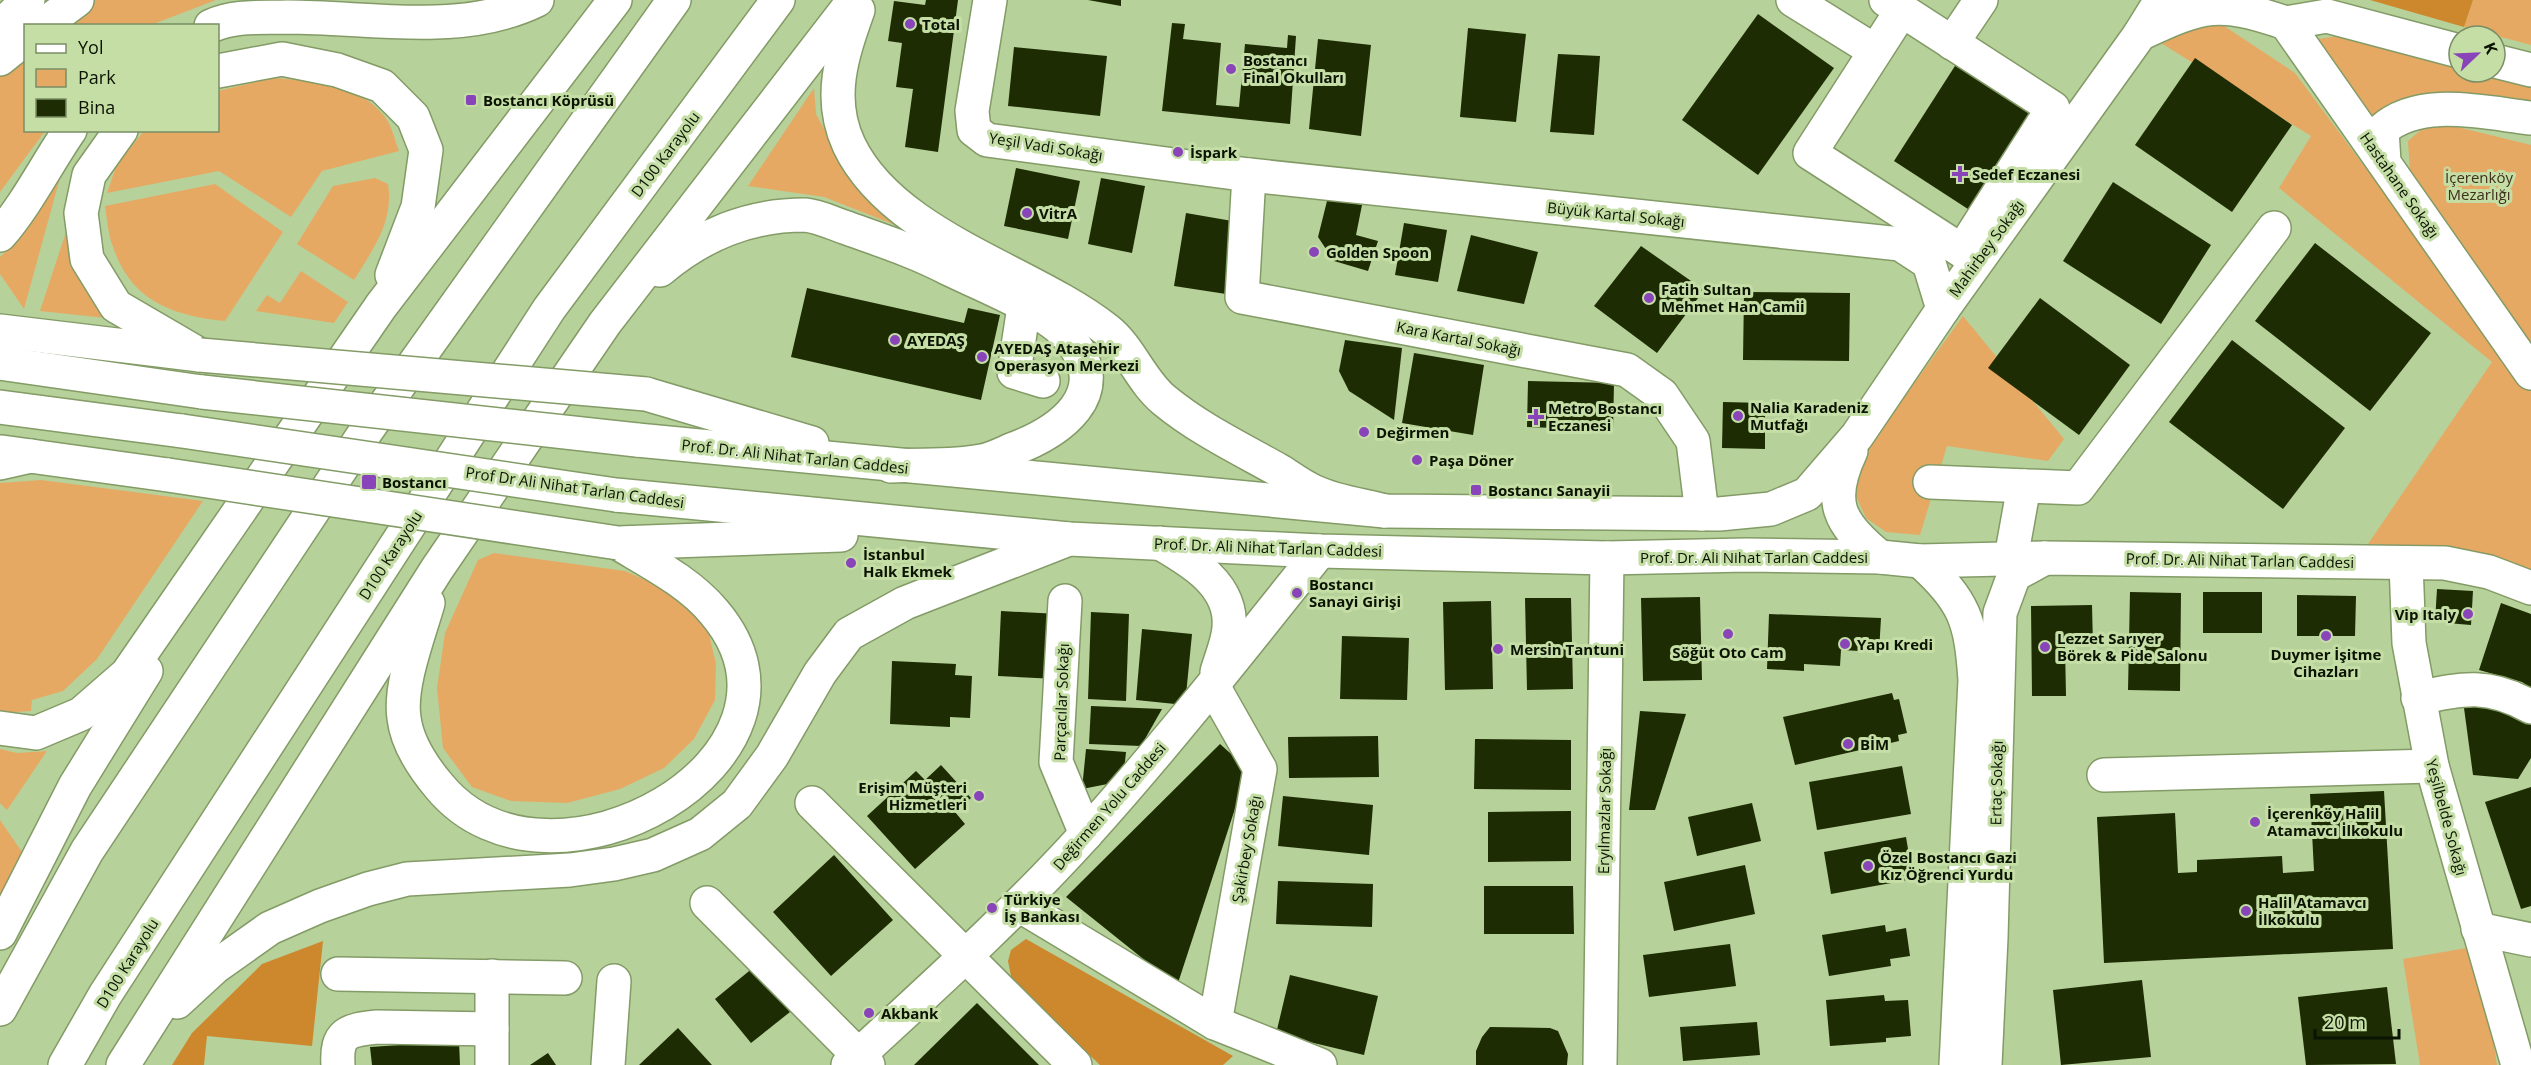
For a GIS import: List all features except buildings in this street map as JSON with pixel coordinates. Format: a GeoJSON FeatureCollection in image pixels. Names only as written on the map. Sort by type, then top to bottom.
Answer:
{"type":"FeatureCollection","features":[{"type":"Feature","properties":{"kind":"main road"},"geometry":{"type":"LineString","coordinates":[[0,27],[28,0]]}},
{"type":"Feature","properties":{"kind":"main road"},"geometry":{"type":"LineString","coordinates":[[45,24],[77,0]]}},
{"type":"Feature","properties":{"kind":"main road"},"geometry":{"type":"LineString","coordinates":[[217,24],[231,18],[325,17],[430,22],[510,13],[537,0]]}},
{"type":"Feature","properties":{"kind":"main road"},"geometry":{"type":"LineString","coordinates":[[0,728],[36,733],[81,714],[127,674],[381,306],[615,0]]}},
{"type":"Feature","properties":{"kind":"main road"},"geometry":{"type":"LineString","coordinates":[[0,1009],[87,851],[335,477],[674,0]]}},
{"type":"Feature","properties":{"kind":"main road","name":"D100 Karayolu"},"geometry":{"type":"LineString","coordinates":[[65,1065],[105,995],[549,309],[778,0]]}},
{"type":"Feature","properties":{"kind":"main road"},"geometry":{"type":"LineString","coordinates":[[123,1065],[437,569],[599,331],[854,0]]}},
{"type":"Feature","properties":{"kind":"main road"},"geometry":{"type":"LineString","coordinates":[[862,0],[841,58],[837,112],[850,146],[873,179],[894,202],[939,233],[1028,282],[1108,331],[1163,400],[1235,448],[1316,492],[1385,511]]}},
{"type":"Feature","properties":{"kind":"main road","name":"Yeşil Vadi Sokağı"},"geometry":{"type":"LineString","coordinates":[[990,0],[972,111],[974,130],[987,140],[1249,175]]}},
{"type":"Feature","properties":{"kind":"main road"},"geometry":{"type":"LineString","coordinates":[[1793,0],[1875,51]]}},
{"type":"Feature","properties":{"kind":"main road"},"geometry":{"type":"LineString","coordinates":[[1952,42],[1981,0]]}},
{"type":"Feature","properties":{"kind":"main road","name":"Mahirbey Sokağı"},"geometry":{"type":"LineString","coordinates":[[1857,436],[1943,309],[2161,0]]}},
{"type":"Feature","properties":{"kind":"main road","name":"Mahirbey Sokağı"},"geometry":{"type":"LineString","coordinates":[[2139,34],[2189,10],[2220,4],[2275,12]]}},
{"type":"Feature","properties":{"kind":"main road"},"geometry":{"type":"LineString","coordinates":[[1894,5],[2053,108],[1962,251],[1810,153],[1875,51],[1894,5]]}},
{"type":"Feature","properties":{"kind":"main road"},"geometry":{"type":"LineString","coordinates":[[2275,12],[2327,16],[2447,48]]}},
{"type":"Feature","properties":{"kind":"main road","name":"Hastahane Sokağı"},"geometry":{"type":"LineString","coordinates":[[2275,12],[2384,162],[2531,373]]}},
{"type":"Feature","properties":{"kind":"main road"},"geometry":{"type":"LineString","coordinates":[[0,44],[24,38]]}},
{"type":"Feature","properties":{"kind":"main road"},"geometry":{"type":"LineString","coordinates":[[0,59],[24,39]]}},
{"type":"Feature","properties":{"kind":"main road"},"geometry":{"type":"LineString","coordinates":[[219,71],[282,59],[337,70],[382,86],[413,117],[426,150],[418,207],[381,306]]}},
{"type":"Feature","properties":{"kind":"main road"},"geometry":{"type":"LineString","coordinates":[[2507,64],[2531,70]]}},
{"type":"Feature","properties":{"kind":"main road"},"geometry":{"type":"LineString","coordinates":[[2384,162],[2382,130],[2395,118],[2415,112],[2457,110],[2531,118]]}},
{"type":"Feature","properties":{"kind":"main road"},"geometry":{"type":"LineString","coordinates":[[0,235],[15,218],[69,132]]}},
{"type":"Feature","properties":{"kind":"main road"},"geometry":{"type":"LineString","coordinates":[[120,132],[89,175],[81,213],[87,259],[116,306],[200,354]]}},
{"type":"Feature","properties":{"kind":"main road","name":"Büyük Kartal Sokağı"},"geometry":{"type":"LineString","coordinates":[[1249,175],[1900,244],[1929,263],[1943,309]]}},
{"type":"Feature","properties":{"kind":"main road","name":"Kara Kartal Sokağı"},"geometry":{"type":"LineString","coordinates":[[1249,175],[1242,297],[1627,370],[1662,394],[1692,441],[1702,514]]}},
{"type":"Feature","properties":{"kind":"main road"},"geometry":{"type":"LineString","coordinates":[[0,331],[200,354],[646,394],[891,466],[982,461],[1050,433],[1079,406],[1085,382],[1081,356],[1062,331],[1047,318],[916,252],[809,215],[764,217],[722,231],[674,258],[622,302]]}},
{"type":"Feature","properties":{"kind":"main road"},"geometry":{"type":"LineString","coordinates":[[1930,482],[2078,488],[2274,228]]}},
{"type":"Feature","properties":{"kind":"main road"},"geometry":{"type":"LineString","coordinates":[[1024,307],[1014,372],[1043,381]]}},
{"type":"Feature","properties":{"kind":"main road","name":"Prof. Dr. Ali Nihat Tarlan Caddesi"},"geometry":{"type":"LineString","coordinates":[[0,363],[202,392],[637,440],[891,466],[1385,511],[1702,514],[1771,509],[1807,494],[1857,436]]}},
{"type":"Feature","properties":{"kind":"main road","name":"Prof Dr Ali Nihat Tarlan Caddesi"},"geometry":{"type":"LineString","coordinates":[[0,408],[182,430],[616,495],[973,531]]}},
{"type":"Feature","properties":{"kind":"main road"},"geometry":{"type":"LineString","coordinates":[[1857,436],[1839,476],[1838,502],[1844,520],[1857,539],[1880,557]]}},
{"type":"Feature","properties":{"kind":"main road"},"geometry":{"type":"LineString","coordinates":[[0,462],[16,454],[618,543],[973,531]]}},
{"type":"Feature","properties":{"kind":"main road"},"geometry":{"type":"LineString","coordinates":[[2011,558],[2024,486]]}},
{"type":"Feature","properties":{"kind":"main road"},"geometry":{"type":"LineString","coordinates":[[0,933],[75,786],[156,655],[232,521]]}},
{"type":"Feature","properties":{"kind":"main road","name":"Prof. Dr. Ali Nihat Tarlan Caddesi"},"geometry":{"type":"LineString","coordinates":[[973,531],[1320,550],[1607,558],[1746,555],[1880,557],[1920,561],[2045,558],[2445,563],[2488,572],[2531,588]]}},
{"type":"Feature","properties":{"kind":"main road"},"geometry":{"type":"LineString","coordinates":[[123,1065],[176,1004],[215,967],[270,928],[320,906],[368,889],[407,879],[570,870],[614,864],[653,855],[700,834],[737,804],[772,756],[820,673],[849,634],[905,603],[1069,538]]}},
{"type":"Feature","properties":{"kind":"main road"},"geometry":{"type":"LineString","coordinates":[[437,569],[404,690],[404,718],[414,748],[424,768],[442,790],[471,816],[513,833],[564,836],[620,824],[650,813],[673,800],[705,772],[729,736],[742,703],[744,672],[724,625],[714,611],[660,568],[618,543]]}},
{"type":"Feature","properties":{"kind":"main road"},"geometry":{"type":"LineString","coordinates":[[1160,543],[1196,564],[1216,584],[1226,604],[1230,627],[1213,686]]}},
{"type":"Feature","properties":{"kind":"main road","name":"Değirmen Yolu Caddesi"},"geometry":{"type":"LineString","coordinates":[[858,1062],[1019,905],[1086,834],[1213,686],[1320,550]]}},
{"type":"Feature","properties":{"kind":"main road","name":"Eryılmazlar Sokağı"},"geometry":{"type":"LineString","coordinates":[[1600,1065],[1607,558]]}},
{"type":"Feature","properties":{"kind":"main road","name":"Ertaç Sokağı"},"geometry":{"type":"LineString","coordinates":[[1985,1065],[1992,938],[2000,613],[2014,575],[2045,558]]}},
{"type":"Feature","properties":{"kind":"main road","name":"Ertaç Sokağı"},"geometry":{"type":"LineString","coordinates":[[1920,561],[1957,601],[1965,615],[1975,680],[1956,1065]]}},
{"type":"Feature","properties":{"kind":"main road","name":"Yeşilbelde Sokağı"},"geometry":{"type":"LineString","coordinates":[[2406,563],[2409,643],[2432,766],[2518,1065]]}},
{"type":"Feature","properties":{"kind":"main road","name":"Parçacılar Sokağı"},"geometry":{"type":"LineString","coordinates":[[1065,601],[1056,762],[1086,834]]}},
{"type":"Feature","properties":{"kind":"main road","name":"Şakirbey Sokağı"},"geometry":{"type":"LineString","coordinates":[[1213,686],[1260,768],[1215,1023]]}},
{"type":"Feature","properties":{"kind":"main road"},"geometry":{"type":"LineString","coordinates":[[2418,698],[2460,689],[2489,689],[2511,695],[2531,706]]}},
{"type":"Feature","properties":{"kind":"main road"},"geometry":{"type":"LineString","coordinates":[[2104,774],[2432,766]]}},
{"type":"Feature","properties":{"kind":"main road"},"geometry":{"type":"LineString","coordinates":[[812,803],[1076,1065]]}},
{"type":"Feature","properties":{"kind":"main road"},"geometry":{"type":"LineString","coordinates":[[707,903],[858,1062]]}},
{"type":"Feature","properties":{"kind":"main road"},"geometry":{"type":"LineString","coordinates":[[1019,905],[1215,1023],[1320,1065]]}},
{"type":"Feature","properties":{"kind":"main road"},"geometry":{"type":"LineString","coordinates":[[2478,929],[2531,940]]}},
{"type":"Feature","properties":{"kind":"main road"},"geometry":{"type":"LineString","coordinates":[[338,974],[565,978]]}},
{"type":"Feature","properties":{"kind":"main road"},"geometry":{"type":"LineString","coordinates":[[492,976],[492,1065]]}},
{"type":"Feature","properties":{"kind":"main road"},"geometry":{"type":"LineString","coordinates":[[608,1065],[614,981]]}},
{"type":"Feature","properties":{"kind":"main road"},"geometry":{"type":"LineString","coordinates":[[76,1065],[105,995]]}},
{"type":"Feature","properties":{"kind":"main road"},"geometry":{"type":"LineString","coordinates":[[338,1065],[337,1048],[340,1041],[345,1034],[358,1030],[377,1027],[492,1029]]}},
{"type":"Feature","properties":{"kind":"green space"},"geometry":{"type":"Polygon","coordinates":[[[95,0],[216,0],[154,24],[55,24],[95,0]]]}},
{"type":"Feature","properties":{"kind":"green space"},"geometry":{"type":"Polygon","coordinates":[[[2473,0],[2531,0],[2531,45],[2507,39],[2507,24],[2465,24],[2473,0]]]}},
{"type":"Feature","properties":{"kind":"green space"},"geometry":{"type":"Polygon","coordinates":[[[2212,18],[2295,73],[2531,391],[2531,576],[2422,547],[2368,544],[2492,362],[2279,188],[2311,136],[2156,40],[2212,18]]]}},
{"type":"Feature","properties":{"kind":"green space"},"geometry":{"type":"Polygon","coordinates":[[[2338,36],[2447,65],[2447,84],[2507,84],[2507,81],[2531,87],[2531,104],[2450,94],[2409,97],[2390,104],[2375,114],[2374,128],[2318,39],[2338,36]]]}},
{"type":"Feature","properties":{"kind":"green space"},"geometry":{"type":"Polygon","coordinates":[[[24,49],[24,132],[44,132],[0,192],[0,73],[24,49]]]}},
{"type":"Feature","properties":{"kind":"green space"},"geometry":{"type":"Polygon","coordinates":[[[273,78],[334,86],[362,97],[385,117],[399,151],[322,171],[291,217],[219,171],[107,193],[117,164],[143,132],[219,132],[219,91],[273,78]]]}},
{"type":"Feature","properties":{"kind":"green space"},"geometry":{"type":"Polygon","coordinates":[[[814,88],[816,114],[853,183],[903,228],[824,197],[748,186],[814,88]]]}},
{"type":"Feature","properties":{"kind":"green space","name":"İçerenköy Mezarlığı"},"geometry":{"type":"Polygon","coordinates":[[[2441,123],[2531,145],[2531,347],[2410,173],[2408,141],[2421,130],[2441,123]]]}},
{"type":"Feature","properties":{"kind":"green space"},"geometry":{"type":"Polygon","coordinates":[[[61,174],[24,309],[0,274],[0,257],[9,248],[61,174]]]}},
{"type":"Feature","properties":{"kind":"green space"},"geometry":{"type":"Polygon","coordinates":[[[375,178],[388,184],[388,211],[380,235],[354,280],[297,244],[333,186],[375,178]]]}},
{"type":"Feature","properties":{"kind":"green space"},"geometry":{"type":"Polygon","coordinates":[[[215,184],[283,232],[225,321],[206,319],[171,310],[143,293],[131,281],[113,247],[105,206],[215,184]]]}},
{"type":"Feature","properties":{"kind":"green space"},"geometry":{"type":"Polygon","coordinates":[[[66,232],[78,273],[106,318],[40,311],[66,232]]]}},
{"type":"Feature","properties":{"kind":"green space"},"geometry":{"type":"Polygon","coordinates":[[[301,271],[348,302],[334,323],[256,311],[267,295],[280,303],[301,271]]]}},
{"type":"Feature","properties":{"kind":"green space"},"geometry":{"type":"Polygon","coordinates":[[[1963,316],[2064,439],[2048,461],[1947,446],[1920,535],[1886,532],[1866,518],[1854,492],[1857,462],[1963,316]]]}},
{"type":"Feature","properties":{"kind":"green space"},"geometry":{"type":"Polygon","coordinates":[[[41,480],[203,501],[97,659],[63,691],[32,700],[31,711],[0,713],[0,483],[41,480]]]}},
{"type":"Feature","properties":{"kind":"green space"},"geometry":{"type":"Polygon","coordinates":[[[494,553],[625,571],[654,584],[687,605],[709,634],[716,664],[715,700],[694,739],[664,768],[620,789],[567,803],[511,801],[472,787],[443,748],[437,688],[445,633],[478,560],[494,553]]]}},
{"type":"Feature","properties":{"kind":"green space"},"geometry":{"type":"Polygon","coordinates":[[[0,749],[17,753],[47,751],[7,810],[0,803],[0,749]]]}},
{"type":"Feature","properties":{"kind":"green space"},"geometry":{"type":"Polygon","coordinates":[[[0,820],[22,852],[0,895],[0,820]]]}},
{"type":"Feature","properties":{"kind":"green space"},"geometry":{"type":"Polygon","coordinates":[[[2478,946],[2497,1065],[2420,1065],[2403,959],[2478,946]]]}},
{"type":"Feature","properties":{"kind":"shaded area"},"geometry":{"type":"Polygon","coordinates":[[[2370,0],[2473,0],[2465,24],[2454,24],[2370,0]]]}},
{"type":"Feature","properties":{"kind":"shaded area"},"geometry":{"type":"Polygon","coordinates":[[[1026,939],[1233,1056],[1223,1065],[1100,1065],[1012,981],[1008,961],[1011,950],[1026,939]]]}},
{"type":"Feature","properties":{"kind":"shaded area"},"geometry":{"type":"Polygon","coordinates":[[[323,941],[312,1046],[207,1036],[204,1065],[172,1065],[192,1033],[262,964],[323,941]]]}},
{"type":"Feature","properties":{"kind":"place","name":"Total"},"geometry":{"type":"Point","coordinates":[910,24]}},
{"type":"Feature","properties":{"kind":"place","name":"Bostancı Final Okulları"},"geometry":{"type":"Point","coordinates":[1231,69]}},
{"type":"Feature","properties":{"kind":"place","name":"Bostancı Köprüsü"},"geometry":{"type":"Point","coordinates":[471,100]}},
{"type":"Feature","properties":{"kind":"place","name":"İspark"},"geometry":{"type":"Point","coordinates":[1178,152]}},
{"type":"Feature","properties":{"kind":"place","name":"Sedef Eczanesi"},"geometry":{"type":"Point","coordinates":[1960,174]}},
{"type":"Feature","properties":{"kind":"place","name":"VitrA"},"geometry":{"type":"Point","coordinates":[1027,213]}},
{"type":"Feature","properties":{"kind":"place","name":"Golden Spoon"},"geometry":{"type":"Point","coordinates":[1314,252]}},
{"type":"Feature","properties":{"kind":"place","name":"Fatih Sultan Mehmet Han Camii"},"geometry":{"type":"Point","coordinates":[1649,298]}},
{"type":"Feature","properties":{"kind":"place","name":"AYEDAŞ"},"geometry":{"type":"Point","coordinates":[895,340]}},
{"type":"Feature","properties":{"kind":"place","name":"AYEDAŞ Ataşehir Operasyon Merkezi"},"geometry":{"type":"Point","coordinates":[982,357]}},
{"type":"Feature","properties":{"kind":"place","name":"Nalia Karadeniz Mutfağı"},"geometry":{"type":"Point","coordinates":[1738,416]}},
{"type":"Feature","properties":{"kind":"place","name":"Metro Bostancı Eczanesi"},"geometry":{"type":"Point","coordinates":[1536,417]}},
{"type":"Feature","properties":{"kind":"place","name":"Değirmen"},"geometry":{"type":"Point","coordinates":[1364,432]}},
{"type":"Feature","properties":{"kind":"place","name":"Paşa Döner"},"geometry":{"type":"Point","coordinates":[1417,460]}},
{"type":"Feature","properties":{"kind":"place","name":"Bostancı"},"geometry":{"type":"Point","coordinates":[369,482]}},
{"type":"Feature","properties":{"kind":"place","name":"Bostancı Sanayii"},"geometry":{"type":"Point","coordinates":[1476,490]}},
{"type":"Feature","properties":{"kind":"place","name":"İstanbul Halk Ekmek"},"geometry":{"type":"Point","coordinates":[851,563]}},
{"type":"Feature","properties":{"kind":"place","name":"Bostancı Sanayi Girişi"},"geometry":{"type":"Point","coordinates":[1297,593]}},
{"type":"Feature","properties":{"kind":"place","name":"Vip Italy"},"geometry":{"type":"Point","coordinates":[2468,614]}},
{"type":"Feature","properties":{"kind":"place","name":"Söğüt Oto Cam"},"geometry":{"type":"Point","coordinates":[1728,634]}},
{"type":"Feature","properties":{"kind":"place","name":"Duymer İşitme Cihazları"},"geometry":{"type":"Point","coordinates":[2326,636]}},
{"type":"Feature","properties":{"kind":"place","name":"Yapı Kredi"},"geometry":{"type":"Point","coordinates":[1845,644]}},
{"type":"Feature","properties":{"kind":"place","name":"Lezzet Sarıyer Börek & Pide Salonu"},"geometry":{"type":"Point","coordinates":[2045,647]}},
{"type":"Feature","properties":{"kind":"place","name":"Mersin Tantuni"},"geometry":{"type":"Point","coordinates":[1498,649]}},
{"type":"Feature","properties":{"kind":"place","name":"BİM"},"geometry":{"type":"Point","coordinates":[1848,744]}},
{"type":"Feature","properties":{"kind":"place","name":"Erişim Müşteri Hizmetleri"},"geometry":{"type":"Point","coordinates":[979,796]}},
{"type":"Feature","properties":{"kind":"place","name":"İçerenköy Halil Atamavcı İlkokulu"},"geometry":{"type":"Point","coordinates":[2255,822]}},
{"type":"Feature","properties":{"kind":"place","name":"Özel Bostancı Gazi Kız Öğrenci Yurdu"},"geometry":{"type":"Point","coordinates":[1868,866]}},
{"type":"Feature","properties":{"kind":"place","name":"Türkiye İş Bankası"},"geometry":{"type":"Point","coordinates":[992,908]}},
{"type":"Feature","properties":{"kind":"place","name":"Halil Atamavcı İlkokulu"},"geometry":{"type":"Point","coordinates":[2246,911]}},
{"type":"Feature","properties":{"kind":"place","name":"Akbank"},"geometry":{"type":"Point","coordinates":[869,1013]}}]}
